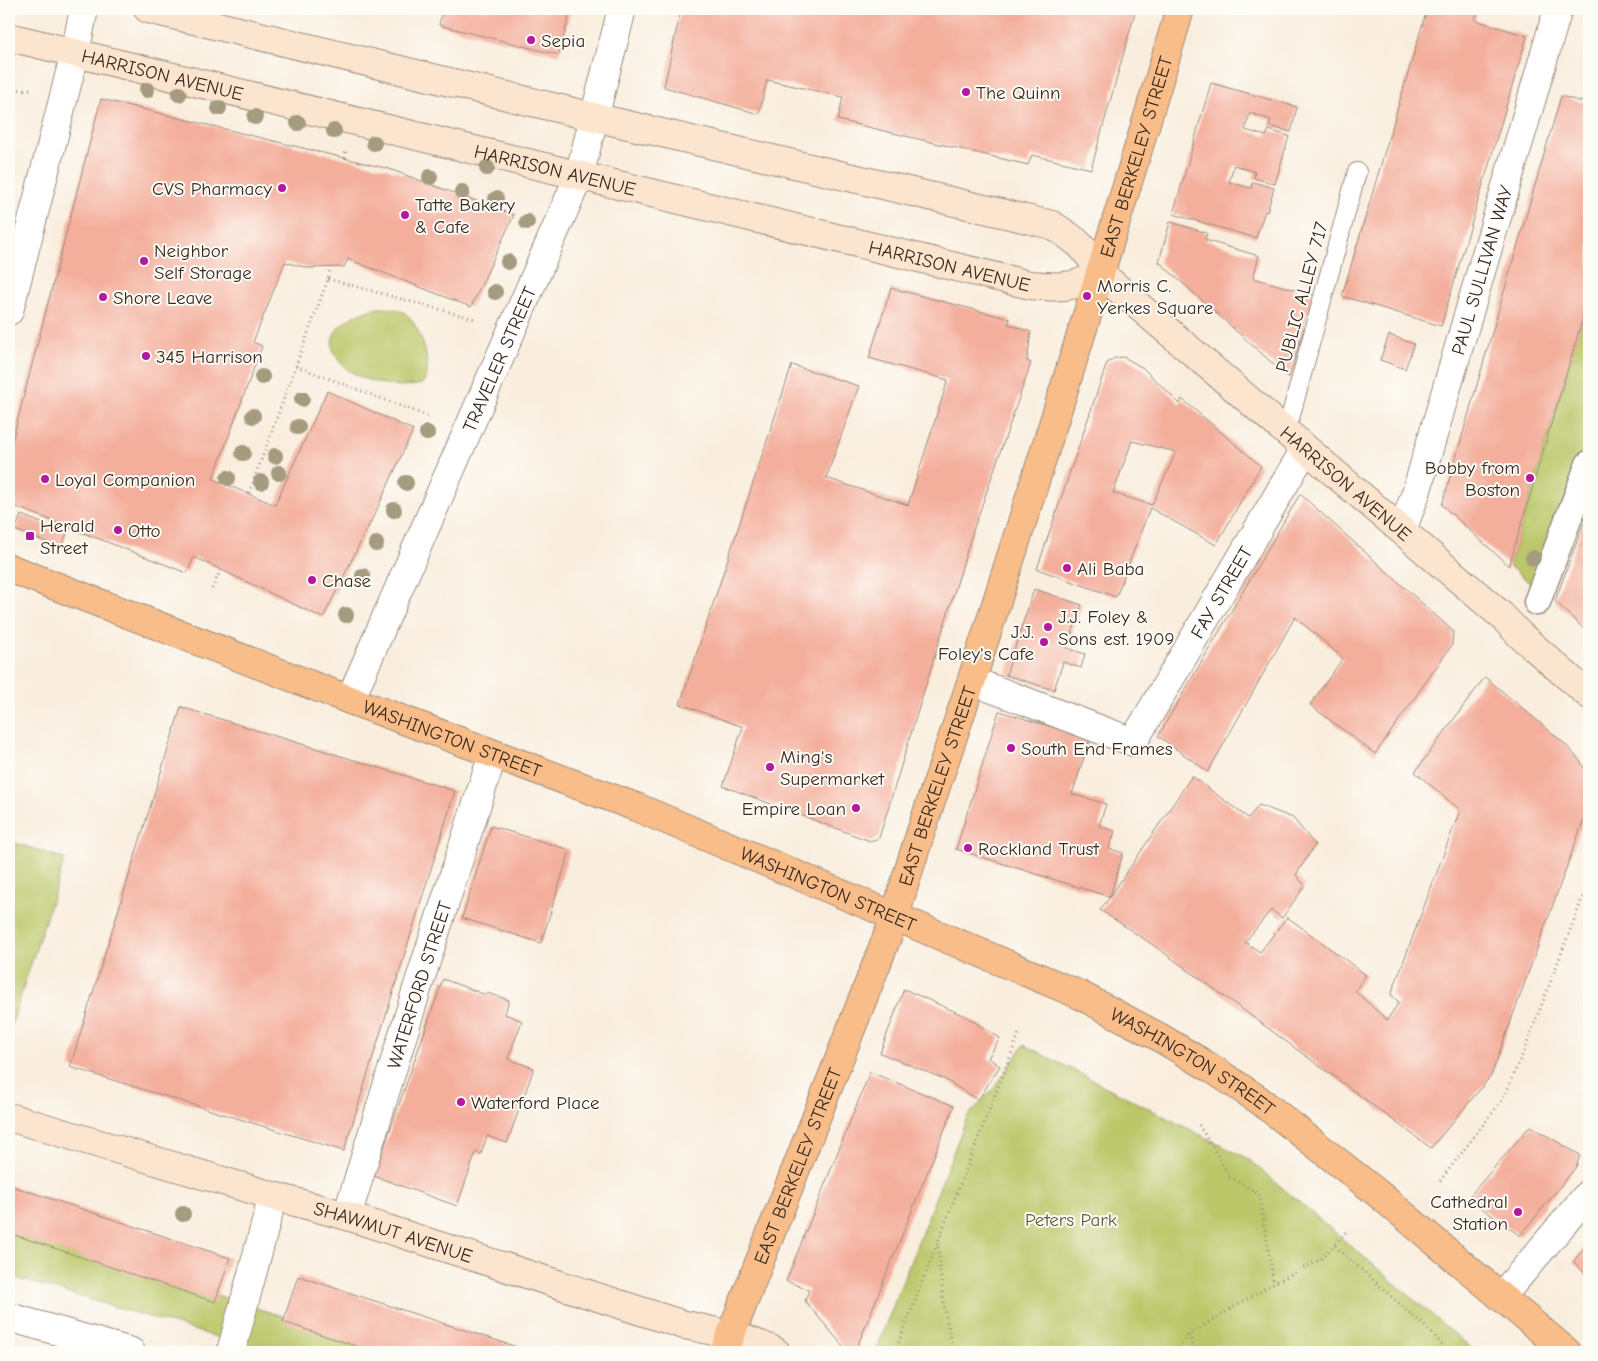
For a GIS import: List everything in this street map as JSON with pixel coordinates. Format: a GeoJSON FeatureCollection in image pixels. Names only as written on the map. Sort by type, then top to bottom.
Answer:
{"type":"FeatureCollection","features":[{"type":"Feature","properties":{"kind":"main road","name":"HARRISON AVENUE"},"geometry":{"type":"LineString","coordinates":[[148,9],[1052,225],[1074,239],[1089,254],[1101,274],[1502,616],[1520,635],[1589,695]]}},
{"type":"Feature","properties":{"kind":"main road","name":"EAST BERKELEY STREET"},"geometry":{"type":"LineString","coordinates":[[727,1344],[895,917],[915,844],[972,681],[1101,274],[1180,9]]}},
{"type":"Feature","properties":{"kind":"main road","name":"HARRISON AVENUE"},"geometry":{"type":"LineString","coordinates":[[9,37],[1030,285],[1061,288],[1079,284],[1101,274]]}},
{"type":"Feature","properties":{"kind":"main road","name":"WASHINGTON STREET"},"geometry":{"type":"LineString","coordinates":[[9,568],[350,700],[636,807],[1080,994],[1159,1037],[1259,1100],[1333,1158],[1567,1352]]}},
{"type":"Feature","properties":{"kind":"main road","name":"SHAWMUT AVENUE"},"geometry":{"type":"LineString","coordinates":[[9,1117],[273,1196],[347,1216],[681,1324],[727,1344],[757,1344],[776,1352]]}},
{"type":"Feature","properties":{"kind":"street"},"geometry":{"type":"LineString","coordinates":[[9,312],[75,53],[84,9]]}},
{"type":"Feature","properties":{"kind":"street","name":"TRAVELER STREET"},"geometry":{"type":"LineString","coordinates":[[350,700],[579,176],[622,9]]}},
{"type":"Feature","properties":{"kind":"street","name":"PAUL SULLIVAN WAY"},"geometry":{"type":"LineString","coordinates":[[1402,530],[1416,493],[1558,9]]}},
{"type":"Feature","properties":{"kind":"street","name":"FAY STREET"},"geometry":{"type":"LineString","coordinates":[[972,681],[1133,742],[1171,677],[1295,441]]}},
{"type":"Feature","properties":{"kind":"street"},"geometry":{"type":"LineString","coordinates":[[1537,602],[1589,464]]}},
{"type":"Feature","properties":{"kind":"street","name":"WATERFORD STREET"},"geometry":{"type":"LineString","coordinates":[[347,1216],[422,971],[493,754]]}},
{"type":"Feature","properties":{"kind":"street"},"geometry":{"type":"LineString","coordinates":[[1501,1297],[1589,1193]]}},
{"type":"Feature","properties":{"kind":"street"},"geometry":{"type":"LineString","coordinates":[[231,1352],[273,1196]]}},
{"type":"Feature","properties":{"kind":"street"},"geometry":{"type":"LineString","coordinates":[[9,1317],[69,1344],[131,1352]]}},
{"type":"Feature","properties":{"kind":"lane","name":"PUBLIC ALLEY 717"},"geometry":{"type":"LineString","coordinates":[[1295,441],[1357,172]]}},
{"type":"Feature","properties":{"kind":"path"},"geometry":{"type":"LineString","coordinates":[[9,90],[32,89]]}},
{"type":"Feature","properties":{"kind":"path"},"geometry":{"type":"LineString","coordinates":[[249,493],[328,279],[330,267]]}},
{"type":"Feature","properties":{"kind":"path"},"geometry":{"type":"LineString","coordinates":[[328,279],[475,319]]}},
{"type":"Feature","properties":{"kind":"path"},"geometry":{"type":"LineString","coordinates":[[296,366],[430,417]]}},
{"type":"Feature","properties":{"kind":"path"},"geometry":{"type":"LineString","coordinates":[[212,589],[221,569]]}},
{"type":"Feature","properties":{"kind":"path"},"geometry":{"type":"LineString","coordinates":[[1440,1181],[1503,1099],[1524,1051],[1589,882]]}},
{"type":"Feature","properties":{"kind":"path"},"geometry":{"type":"LineString","coordinates":[[895,1352],[1020,1032]]}},
{"type":"Feature","properties":{"kind":"path"},"geometry":{"type":"LineString","coordinates":[[1199,1125],[1230,1176],[1259,1194],[1274,1283]]}},
{"type":"Feature","properties":{"kind":"path"},"geometry":{"type":"LineString","coordinates":[[1174,1352],[1188,1335],[1274,1283],[1321,1259],[1347,1231]]}},
{"type":"Feature","properties":{"kind":"path"},"geometry":{"type":"LineString","coordinates":[[937,1244],[944,1306],[953,1352]]}},
{"type":"Feature","properties":{"kind":"path"},"geometry":{"type":"LineString","coordinates":[[1335,1246],[1430,1330],[1448,1352]]}},
{"type":"Feature","properties":{"kind":"path"},"geometry":{"type":"LineString","coordinates":[[1188,1335],[1198,1352]]}},
{"type":"Feature","properties":{"kind":"green space"},"geometry":{"type":"Polygon","coordinates":[[[1589,297],[1589,436],[1536,588],[1509,566],[1589,297]]]}},
{"type":"Feature","properties":{"kind":"green space"},"geometry":{"type":"Polygon","coordinates":[[[378,308],[402,311],[415,325],[423,343],[427,362],[426,378],[422,384],[400,386],[375,382],[353,373],[337,358],[333,348],[336,330],[360,313],[378,308]]]}},
{"type":"Feature","properties":{"kind":"green space"},"geometry":{"type":"Polygon","coordinates":[[[9,841],[65,859],[9,1032],[9,841]]]}},
{"type":"Feature","properties":{"kind":"green space","name":"Peters Park"},"geometry":{"type":"Polygon","coordinates":[[[1024,1045],[1248,1159],[1476,1352],[875,1352],[967,1117],[995,1087],[1024,1045]]]}},
{"type":"Feature","properties":{"kind":"green space"},"geometry":{"type":"Polygon","coordinates":[[[9,1228],[393,1352],[268,1352],[9,1276],[9,1228]]]}},
{"type":"Feature","properties":{"kind":"building","name":"Sepia"},"geometry":{"type":"Polygon","coordinates":[[[443,9],[571,9],[559,55],[439,25],[443,9]]]}},
{"type":"Feature","properties":{"kind":"building","name":"The Quinn"},"geometry":{"type":"Polygon","coordinates":[[[681,9],[1136,9],[1091,169],[1032,155],[1028,165],[838,120],[843,97],[767,80],[759,114],[664,87],[681,9]]]}},
{"type":"Feature","properties":{"kind":"building"},"geometry":{"type":"Polygon","coordinates":[[[1427,9],[1479,9],[1475,20],[1527,36],[1441,326],[1342,296],[1427,9]]]}},
{"type":"Feature","properties":{"kind":"building"},"geometry":{"type":"Polygon","coordinates":[[[1211,83],[1297,107],[1291,132],[1269,126],[1271,120],[1250,113],[1245,130],[1266,136],[1269,130],[1289,136],[1275,184],[1254,178],[1255,172],[1234,165],[1229,182],[1251,188],[1253,182],[1274,188],[1267,212],[1265,211],[1256,238],[1173,214],[1211,83]]]}},
{"type":"Feature","properties":{"kind":"building"},"geometry":{"type":"Polygon","coordinates":[[[1561,96],[1589,104],[1589,297],[1509,566],[1442,505],[1561,96]]]}},
{"type":"Feature","properties":{"kind":"building","name":"345 Harrison"},"geometry":{"type":"Polygon","coordinates":[[[101,99],[389,169],[514,215],[471,307],[348,259],[344,267],[308,268],[285,262],[253,342],[262,346],[213,479],[275,505],[327,391],[413,430],[379,505],[323,618],[194,557],[187,573],[9,504],[9,453],[101,99]]]}},
{"type":"Feature","properties":{"kind":"building"},"geometry":{"type":"Polygon","coordinates":[[[1170,222],[1207,233],[1205,240],[1259,256],[1253,278],[1314,295],[1289,378],[1159,262],[1170,222]]]}},
{"type":"Feature","properties":{"kind":"building"},"geometry":{"type":"Polygon","coordinates":[[[891,288],[1010,319],[1008,324],[1031,332],[1027,361],[1031,363],[973,531],[879,838],[870,841],[723,786],[743,727],[680,704],[792,365],[859,386],[826,478],[908,505],[948,380],[869,358],[891,288]]]}},
{"type":"Feature","properties":{"kind":"building"},"geometry":{"type":"Polygon","coordinates":[[[1389,335],[1414,344],[1405,369],[1380,360],[1389,335]]]}},
{"type":"Feature","properties":{"kind":"building"},"geometry":{"type":"Polygon","coordinates":[[[1124,357],[1143,368],[1180,404],[1182,399],[1261,466],[1216,545],[1150,508],[1116,597],[1037,569],[1107,363],[1115,358],[1124,357]],[[1132,441],[1113,493],[1152,505],[1176,452],[1132,441]]]}},
{"type":"Feature","properties":{"kind":"building"},"geometry":{"type":"Polygon","coordinates":[[[1300,494],[1453,631],[1452,645],[1375,754],[1310,705],[1343,658],[1295,617],[1208,772],[1158,736],[1300,494]]]}},
{"type":"Feature","properties":{"kind":"building"},"geometry":{"type":"Polygon","coordinates":[[[1589,509],[1589,634],[1555,601],[1589,509]]]}},
{"type":"Feature","properties":{"kind":"building"},"geometry":{"type":"Polygon","coordinates":[[[21,515],[67,533],[61,548],[15,530],[21,515]]]}},
{"type":"Feature","properties":{"kind":"building","name":"J.J. Foley & Sons est. 1909"},"geometry":{"type":"Polygon","coordinates":[[[1034,589],[1082,605],[1067,648],[1085,654],[1081,668],[1063,662],[1054,690],[1006,675],[1034,589]]]}},
{"type":"Feature","properties":{"kind":"building"},"geometry":{"type":"Polygon","coordinates":[[[1485,677],[1565,744],[1581,762],[1589,778],[1589,805],[1491,1076],[1431,1148],[1231,1001],[1100,910],[1192,776],[1248,818],[1259,805],[1293,818],[1315,845],[1296,875],[1305,886],[1282,918],[1271,910],[1245,942],[1260,952],[1287,917],[1366,975],[1355,991],[1387,1020],[1399,1002],[1391,995],[1460,810],[1415,772],[1485,677]]]}},
{"type":"Feature","properties":{"kind":"building"},"geometry":{"type":"Polygon","coordinates":[[[181,707],[455,791],[344,1151],[70,1067],[181,707]]]}},
{"type":"Feature","properties":{"kind":"building"},"geometry":{"type":"Polygon","coordinates":[[[999,711],[1090,739],[1072,794],[1106,804],[1099,826],[1115,831],[1109,849],[1123,853],[1110,897],[956,849],[999,711]]]}},
{"type":"Feature","properties":{"kind":"building"},"geometry":{"type":"Polygon","coordinates":[[[491,826],[570,850],[541,943],[462,918],[491,826]]]}},
{"type":"Feature","properties":{"kind":"building","name":"Waterford Place"},"geometry":{"type":"Polygon","coordinates":[[[443,979],[486,995],[487,993],[509,1000],[505,1014],[522,1021],[508,1059],[534,1068],[507,1143],[487,1136],[481,1154],[476,1152],[457,1206],[374,1176],[443,979]]]}},
{"type":"Feature","properties":{"kind":"building"},"geometry":{"type":"Polygon","coordinates":[[[904,989],[967,1017],[1000,1038],[988,1058],[1000,1066],[978,1100],[944,1079],[880,1053],[904,989]]]}},
{"type":"Feature","properties":{"kind":"building"},"geometry":{"type":"Polygon","coordinates":[[[870,1072],[954,1106],[855,1352],[848,1352],[805,1301],[809,1290],[786,1281],[870,1072]]]}},
{"type":"Feature","properties":{"kind":"building"},"geometry":{"type":"Polygon","coordinates":[[[1530,1126],[1580,1155],[1576,1167],[1520,1236],[1468,1198],[1530,1126]]]}},
{"type":"Feature","properties":{"kind":"building"},"geometry":{"type":"Polygon","coordinates":[[[9,1185],[230,1258],[215,1302],[9,1233],[9,1185]]]}},
{"type":"Feature","properties":{"kind":"building"},"geometry":{"type":"Polygon","coordinates":[[[1589,1242],[1589,1277],[1573,1262],[1589,1242]]]}},
{"type":"Feature","properties":{"kind":"building"},"geometry":{"type":"Polygon","coordinates":[[[298,1276],[532,1352],[374,1352],[283,1322],[298,1276]]]}},
{"type":"Feature","properties":{"kind":"place","name":"Sepia"},"geometry":{"type":"Point","coordinates":[531,40]}},
{"type":"Feature","properties":{"kind":"place","name":"The Quinn"},"geometry":{"type":"Point","coordinates":[966,92]}},
{"type":"Feature","properties":{"kind":"place","name":"CVS Pharmacy"},"geometry":{"type":"Point","coordinates":[282,188]}},
{"type":"Feature","properties":{"kind":"place","name":"Tatte Bakery & Cafe"},"geometry":{"type":"Point","coordinates":[405,215]}},
{"type":"Feature","properties":{"kind":"place","name":"Neighbor Self Storage"},"geometry":{"type":"Point","coordinates":[144,261]}},
{"type":"Feature","properties":{"kind":"place","name":"Morris C. Yerkes Square"},"geometry":{"type":"Point","coordinates":[1087,296]}},
{"type":"Feature","properties":{"kind":"place","name":"Shore Leave"},"geometry":{"type":"Point","coordinates":[103,297]}},
{"type":"Feature","properties":{"kind":"place","name":"345 Harrison"},"geometry":{"type":"Point","coordinates":[146,356]}},
{"type":"Feature","properties":{"kind":"place","name":"Bobby from Boston"},"geometry":{"type":"Point","coordinates":[1530,478]}},
{"type":"Feature","properties":{"kind":"place","name":"Loyal Companion"},"geometry":{"type":"Point","coordinates":[45,479]}},
{"type":"Feature","properties":{"kind":"place","name":"Otto"},"geometry":{"type":"Point","coordinates":[118,530]}},
{"type":"Feature","properties":{"kind":"place","name":"Herald Street"},"geometry":{"type":"Point","coordinates":[30,536]}},
{"type":"Feature","properties":{"kind":"place","name":"Ali Baba"},"geometry":{"type":"Point","coordinates":[1067,568]}},
{"type":"Feature","properties":{"kind":"place","name":"Chase"},"geometry":{"type":"Point","coordinates":[312,580]}},
{"type":"Feature","properties":{"kind":"place","name":"J.J. Foley & Sons est. 1909"},"geometry":{"type":"Point","coordinates":[1048,627]}},
{"type":"Feature","properties":{"kind":"place","name":"J.J. Foley's Cafe"},"geometry":{"type":"Point","coordinates":[1044,642]}},
{"type":"Feature","properties":{"kind":"place","name":"South End Frames"},"geometry":{"type":"Point","coordinates":[1011,748]}},
{"type":"Feature","properties":{"kind":"place","name":"Ming's Supermarket"},"geometry":{"type":"Point","coordinates":[770,767]}},
{"type":"Feature","properties":{"kind":"place","name":"Empire Loan"},"geometry":{"type":"Point","coordinates":[856,808]}},
{"type":"Feature","properties":{"kind":"place","name":"Rockland Trust"},"geometry":{"type":"Point","coordinates":[968,848]}},
{"type":"Feature","properties":{"kind":"place","name":"Waterford Place"},"geometry":{"type":"Point","coordinates":[461,1102]}},
{"type":"Feature","properties":{"kind":"place","name":"Cathedral Station"},"geometry":{"type":"Point","coordinates":[1518,1212]}}]}
